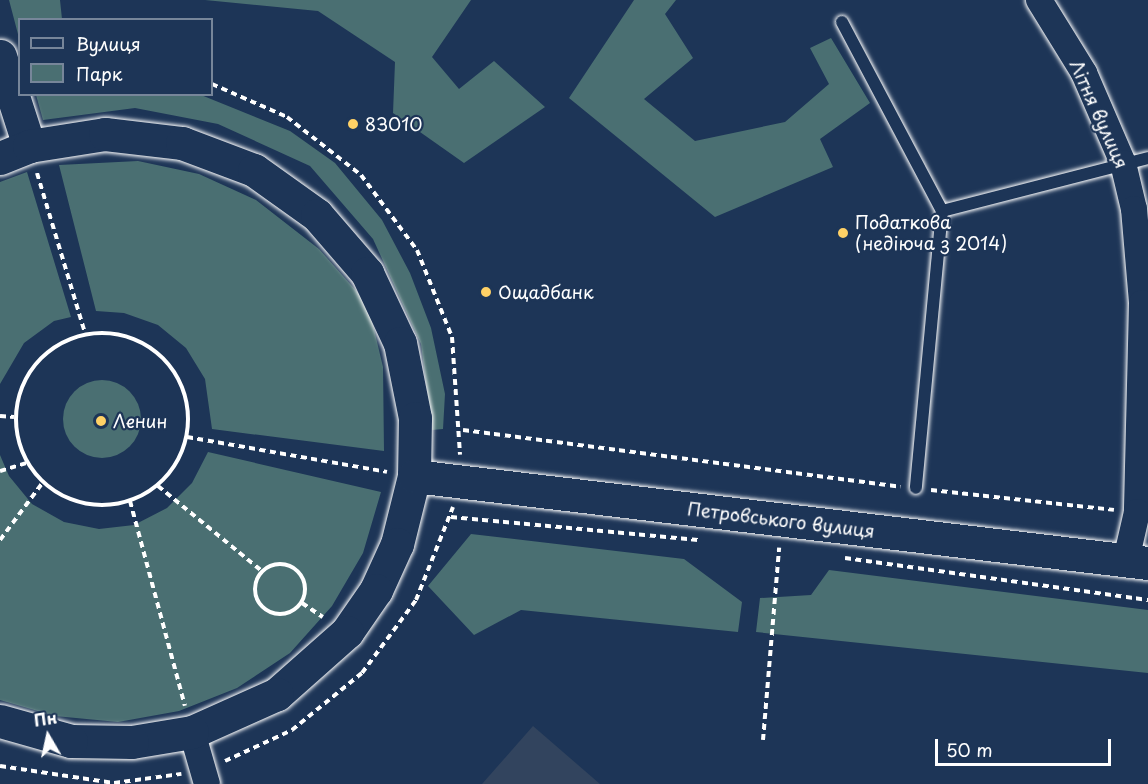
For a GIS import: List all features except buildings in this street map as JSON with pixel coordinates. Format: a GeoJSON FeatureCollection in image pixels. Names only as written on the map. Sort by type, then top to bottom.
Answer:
{"type":"FeatureCollection","features":[{"type":"Feature","properties":{"kind":"main road"},"geometry":{"type":"LineString","coordinates":[[0,56],[14,152],[105,134],[182,143],[254,170],[317,214],[367,273],[400,342],[415,418],[414,476],[397,544],[376,590],[346,632],[277,694],[192,732],[132,742],[71,741],[0,721]]}},
{"type":"Feature","properties":{"kind":"main road","name":"Петровського вулиця"},"geometry":{"type":"LineString","coordinates":[[414,476],[1137,561]]}},
{"type":"Feature","properties":{"kind":"street","name":"Літня вулиця"},"geometry":{"type":"LineString","coordinates":[[1039,0],[1084,73],[1123,163],[1143,303],[1137,561]]}},
{"type":"Feature","properties":{"kind":"street"},"geometry":{"type":"LineString","coordinates":[[192,732],[205,777]]}},
{"type":"Feature","properties":{"kind":"lane"},"geometry":{"type":"LineString","coordinates":[[842,22],[942,211],[916,488]]}},
{"type":"Feature","properties":{"kind":"lane"},"geometry":{"type":"LineString","coordinates":[[942,211],[1148,158]]}},
{"type":"Feature","properties":{"kind":"path"},"geometry":{"type":"LineString","coordinates":[[0,766],[114,783],[205,777],[292,730],[362,673],[417,600],[451,517],[458,480],[463,430],[452,337],[417,250],[361,175],[287,117],[213,84]]}},
{"type":"Feature","properties":{"kind":"path"},"geometry":{"type":"LineString","coordinates":[[14,152],[85,333]]}},
{"type":"Feature","properties":{"kind":"path"},"geometry":{"type":"LineString","coordinates":[[85,333],[120,333],[152,346],[176,371],[188,404],[187,437],[176,464],[158,486],[130,501],[100,506],[69,499],[43,482],[27,463],[14,417],[21,387],[36,362],[58,343],[85,333]]}},
{"type":"Feature","properties":{"kind":"path"},"geometry":{"type":"LineString","coordinates":[[0,416],[14,417]]}},
{"type":"Feature","properties":{"kind":"path"},"geometry":{"type":"LineString","coordinates":[[463,430],[916,488],[1137,513]]}},
{"type":"Feature","properties":{"kind":"path"},"geometry":{"type":"LineString","coordinates":[[187,437],[414,476]]}},
{"type":"Feature","properties":{"kind":"path"},"geometry":{"type":"LineString","coordinates":[[0,471],[27,463]]}},
{"type":"Feature","properties":{"kind":"path"},"geometry":{"type":"LineString","coordinates":[[0,540],[43,482]]}},
{"type":"Feature","properties":{"kind":"path"},"geometry":{"type":"LineString","coordinates":[[158,486],[262,572]]}},
{"type":"Feature","properties":{"kind":"path"},"geometry":{"type":"LineString","coordinates":[[130,501],[192,732]]}},
{"type":"Feature","properties":{"kind":"path"},"geometry":{"type":"LineString","coordinates":[[451,517],[709,541]]}},
{"type":"Feature","properties":{"kind":"path"},"geometry":{"type":"LineString","coordinates":[[768,547],[791,550]]}},
{"type":"Feature","properties":{"kind":"path"},"geometry":{"type":"LineString","coordinates":[[763,740],[779,548]]}},
{"type":"Feature","properties":{"kind":"path"},"geometry":{"type":"LineString","coordinates":[[838,557],[1148,600]]}},
{"type":"Feature","properties":{"kind":"path"},"geometry":{"type":"LineString","coordinates":[[278,564],[298,572],[305,595],[295,610],[272,614],[258,603],[255,586],[262,572],[278,564]]}},
{"type":"Feature","properties":{"kind":"shaded area"},"geometry":{"type":"Polygon","coordinates":[[[533,726],[600,784],[482,784],[533,726]]]}},
{"type":"Feature","properties":{"kind":"green space"},"geometry":{"type":"Polygon","coordinates":[[[9,0],[60,0],[62,18],[18,18],[18,34],[9,0]]]}},
{"type":"Feature","properties":{"kind":"green space"},"geometry":{"type":"Polygon","coordinates":[[[205,0],[471,0],[432,57],[459,89],[494,61],[545,107],[464,163],[393,113],[395,62],[318,11],[205,0]]]}},
{"type":"Feature","properties":{"kind":"green space"},"geometry":{"type":"Polygon","coordinates":[[[634,0],[676,0],[665,14],[693,58],[644,99],[695,141],[785,122],[829,84],[810,48],[831,38],[870,103],[820,139],[833,167],[715,217],[569,98],[634,0]]]}},
{"type":"Feature","properties":{"kind":"green space"},"geometry":{"type":"Polygon","coordinates":[[[36,96],[203,96],[290,131],[335,163],[382,220],[410,273],[431,328],[445,394],[443,429],[432,430],[421,344],[373,239],[310,166],[218,124],[135,108],[43,120],[36,96]]]}},
{"type":"Feature","properties":{"kind":"green space"},"geometry":{"type":"Polygon","coordinates":[[[138,161],[199,174],[256,200],[319,249],[368,304],[383,367],[384,451],[212,429],[205,379],[186,348],[158,325],[124,313],[96,311],[59,165],[138,161]]]}},
{"type":"Feature","properties":{"kind":"green space"},"geometry":{"type":"Polygon","coordinates":[[[27,172],[71,317],[54,321],[24,343],[0,384],[0,182],[27,172]]]}},
{"type":"Feature","properties":{"kind":"green space"},"geometry":{"type":"Polygon","coordinates":[[[102,380],[117,383],[130,391],[138,404],[141,419],[138,434],[130,447],[117,455],[102,458],[87,455],[74,447],[66,434],[63,419],[66,404],[74,391],[87,383],[102,380]]]}},
{"type":"Feature","properties":{"kind":"green space"},"geometry":{"type":"Polygon","coordinates":[[[208,452],[381,492],[363,553],[332,606],[290,653],[237,688],[179,711],[118,722],[55,716],[0,700],[0,455],[9,476],[32,504],[64,522],[99,529],[134,525],[167,508],[192,483],[208,452]]]}},
{"type":"Feature","properties":{"kind":"green space"},"geometry":{"type":"Polygon","coordinates":[[[471,534],[684,559],[742,602],[738,632],[521,610],[474,635],[428,586],[471,534]]]}},
{"type":"Feature","properties":{"kind":"green space"},"geometry":{"type":"Polygon","coordinates":[[[829,570],[1148,610],[1148,673],[756,632],[760,598],[811,595],[829,570]]]}},
{"type":"Feature","properties":{"kind":"place","name":"83010"},"geometry":{"type":"Point","coordinates":[353,124]}},
{"type":"Feature","properties":{"kind":"place","name":"Податкова (недіюча з 2014)"},"geometry":{"type":"Point","coordinates":[843,233]}},
{"type":"Feature","properties":{"kind":"place","name":"Ощадбанк"},"geometry":{"type":"Point","coordinates":[486,292]}},
{"type":"Feature","properties":{"kind":"place","name":"Ленин"},"geometry":{"type":"Point","coordinates":[101,421]}}]}
